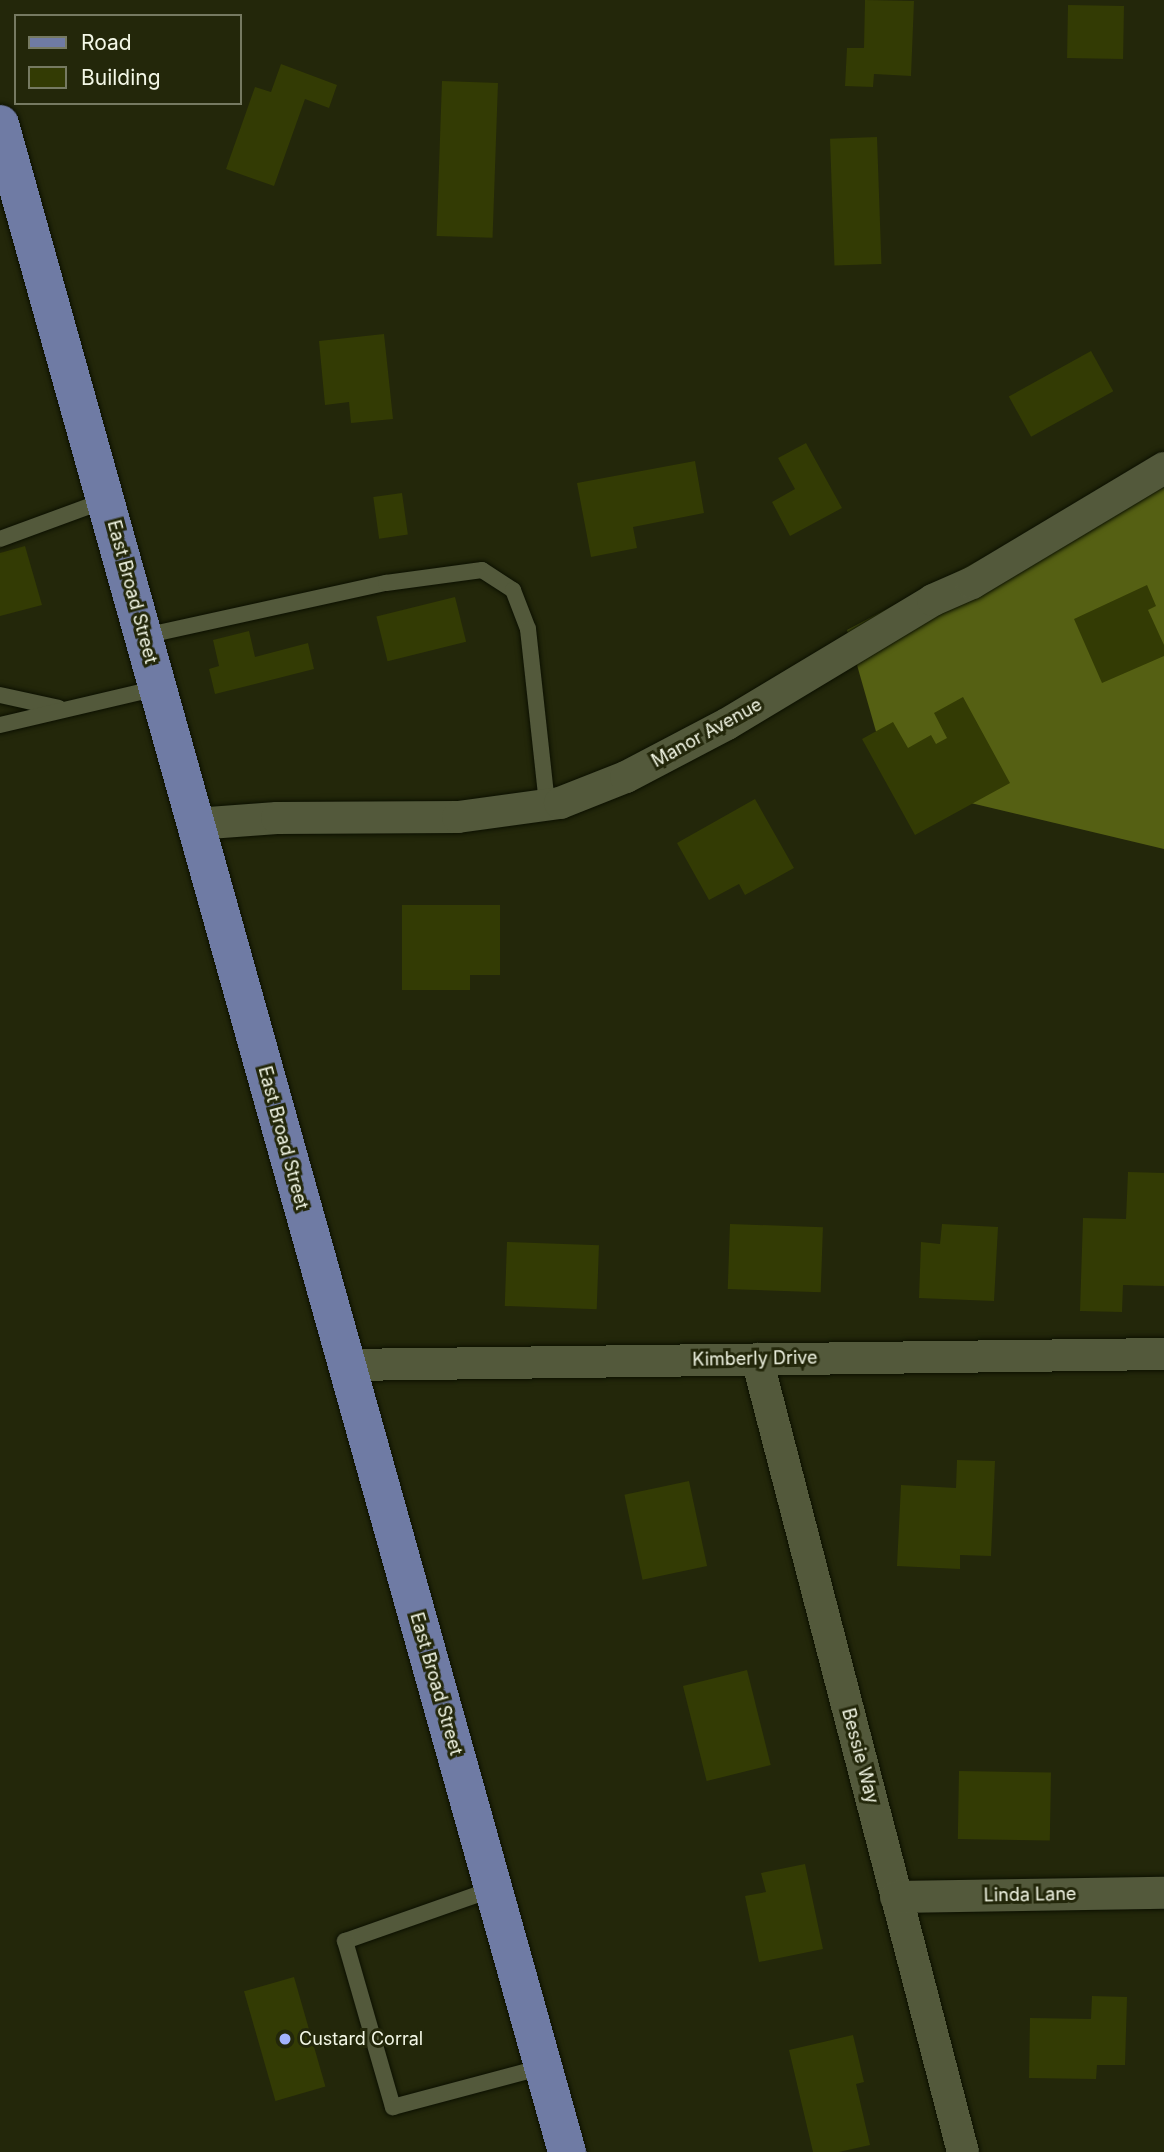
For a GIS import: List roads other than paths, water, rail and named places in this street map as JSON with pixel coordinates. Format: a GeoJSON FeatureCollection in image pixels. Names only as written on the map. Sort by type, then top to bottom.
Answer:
{"type":"FeatureCollection","features":[{"type":"Feature","properties":{"kind":"main road","name":"East Broad Street"},"geometry":{"type":"LineString","coordinates":[[0,124],[567,2152]]}},
{"type":"Feature","properties":{"kind":"street","name":"Manor Avenue"},"geometry":{"type":"LineString","coordinates":[[195,824],[277,818],[458,817],[560,803],[626,777],[727,724],[933,600],[972,583],[1164,468]]}},
{"type":"Feature","properties":{"kind":"street","name":"Kimberly Drive"},"geometry":{"type":"LineString","coordinates":[[346,1364],[1164,1354]]}},
{"type":"Feature","properties":{"kind":"street","name":"Bessie Way"},"geometry":{"type":"LineString","coordinates":[[757,1359],[963,2152]]}},
{"type":"Feature","properties":{"kind":"street","name":"Linda Lane"},"geometry":{"type":"LineString","coordinates":[[897,1897],[1164,1893]]}},
{"type":"Feature","properties":{"kind":"lane"},"geometry":{"type":"LineString","coordinates":[[0,539],[106,500]]}},
{"type":"Feature","properties":{"kind":"lane"},"geometry":{"type":"LineString","coordinates":[[144,636],[386,583],[482,570],[513,590],[528,629],[547,805]]}},
{"type":"Feature","properties":{"kind":"lane"},"geometry":{"type":"LineString","coordinates":[[0,725],[158,688]]}},
{"type":"Feature","properties":{"kind":"lane"},"geometry":{"type":"LineString","coordinates":[[0,695],[65,709]]}},
{"type":"Feature","properties":{"kind":"lane"},"geometry":{"type":"LineString","coordinates":[[493,1889],[345,1941],[394,2107],[543,2067]]}},
{"type":"Feature","properties":{"kind":"place","name":"Custard Corral"},"geometry":{"type":"Point","coordinates":[285,2039]}}]}
